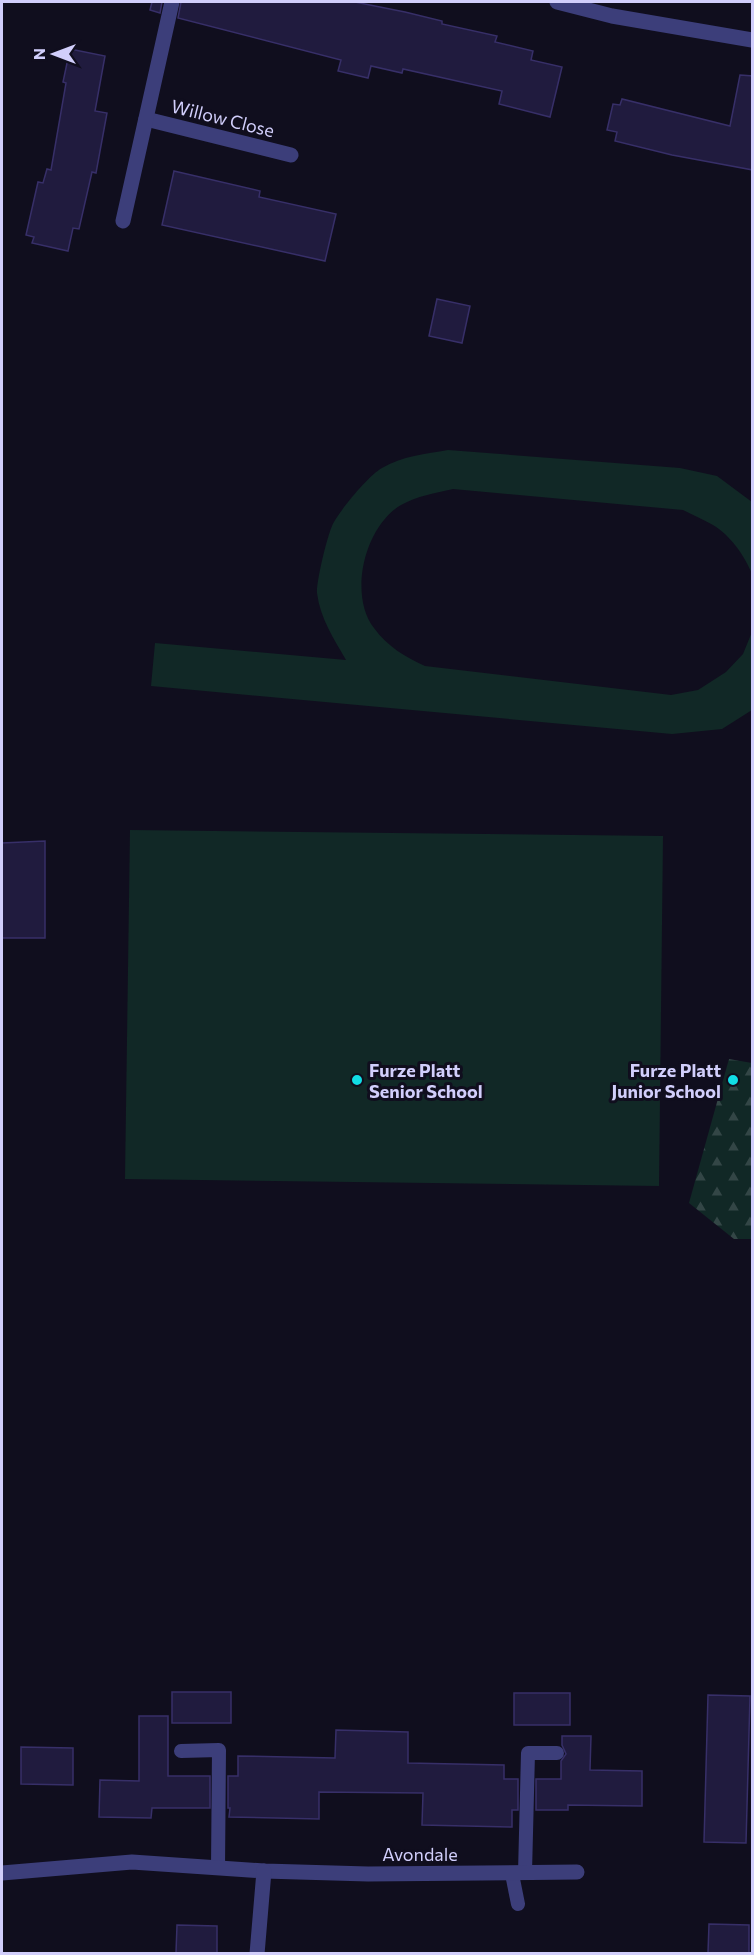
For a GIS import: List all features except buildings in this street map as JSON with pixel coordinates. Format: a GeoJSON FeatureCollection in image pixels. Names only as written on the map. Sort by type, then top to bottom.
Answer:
{"type":"FeatureCollection","features":[{"type":"Feature","properties":{"kind":"street","name":"Willow Close"},"geometry":{"type":"LineString","coordinates":[[123,221],[172,2]]}},
{"type":"Feature","properties":{"kind":"street"},"geometry":{"type":"LineString","coordinates":[[557,2],[612,16],[753,40]]}},
{"type":"Feature","properties":{"kind":"street","name":"Willow Close"},"geometry":{"type":"LineString","coordinates":[[146,119],[291,155]]}},
{"type":"Feature","properties":{"kind":"street","name":"Avondale"},"geometry":{"type":"LineString","coordinates":[[2,1873],[132,1862],[264,1871],[368,1874],[577,1872]]}},
{"type":"Feature","properties":{"kind":"street"},"geometry":{"type":"LineString","coordinates":[[257,1953],[264,1871]]}},
{"type":"Feature","properties":{"kind":"lane"},"geometry":{"type":"LineString","coordinates":[[181,1751],[219,1750],[218,1868]]}},
{"type":"Feature","properties":{"kind":"lane"},"geometry":{"type":"LineString","coordinates":[[518,1904],[528,1753],[557,1753]]}},
{"type":"Feature","properties":{"kind":"green space"},"geometry":{"type":"Polygon","coordinates":[[[448,450],[680,468],[717,476],[752,502],[752,574],[741,553],[725,534],[713,525],[683,510],[453,489],[420,497],[401,505],[388,515],[370,544],[364,562],[362,597],[366,614],[374,628],[391,646],[425,666],[671,695],[698,690],[726,672],[743,654],[752,632],[752,710],[722,729],[672,734],[151,686],[155,643],[346,660],[324,620],[317,593],[323,557],[334,522],[356,493],[382,468],[406,458],[448,450]]]}},
{"type":"Feature","properties":{"kind":"green space"},"geometry":{"type":"Polygon","coordinates":[[[130,830],[663,836],[659,1186],[125,1179],[130,830]]]}},
{"type":"Feature","properties":{"kind":"green space","name":"Furze Platt Junior School"},"geometry":{"type":"Polygon","coordinates":[[[729,1059],[752,1063],[752,1239],[734,1239],[689,1203],[729,1059]]]}},
{"type":"Feature","properties":{"kind":"place","name":"Furze Platt Senior School"},"geometry":{"type":"Point","coordinates":[357,1080]}},
{"type":"Feature","properties":{"kind":"place","name":"Furze Platt Junior School"},"geometry":{"type":"Point","coordinates":[733,1080]}}]}
